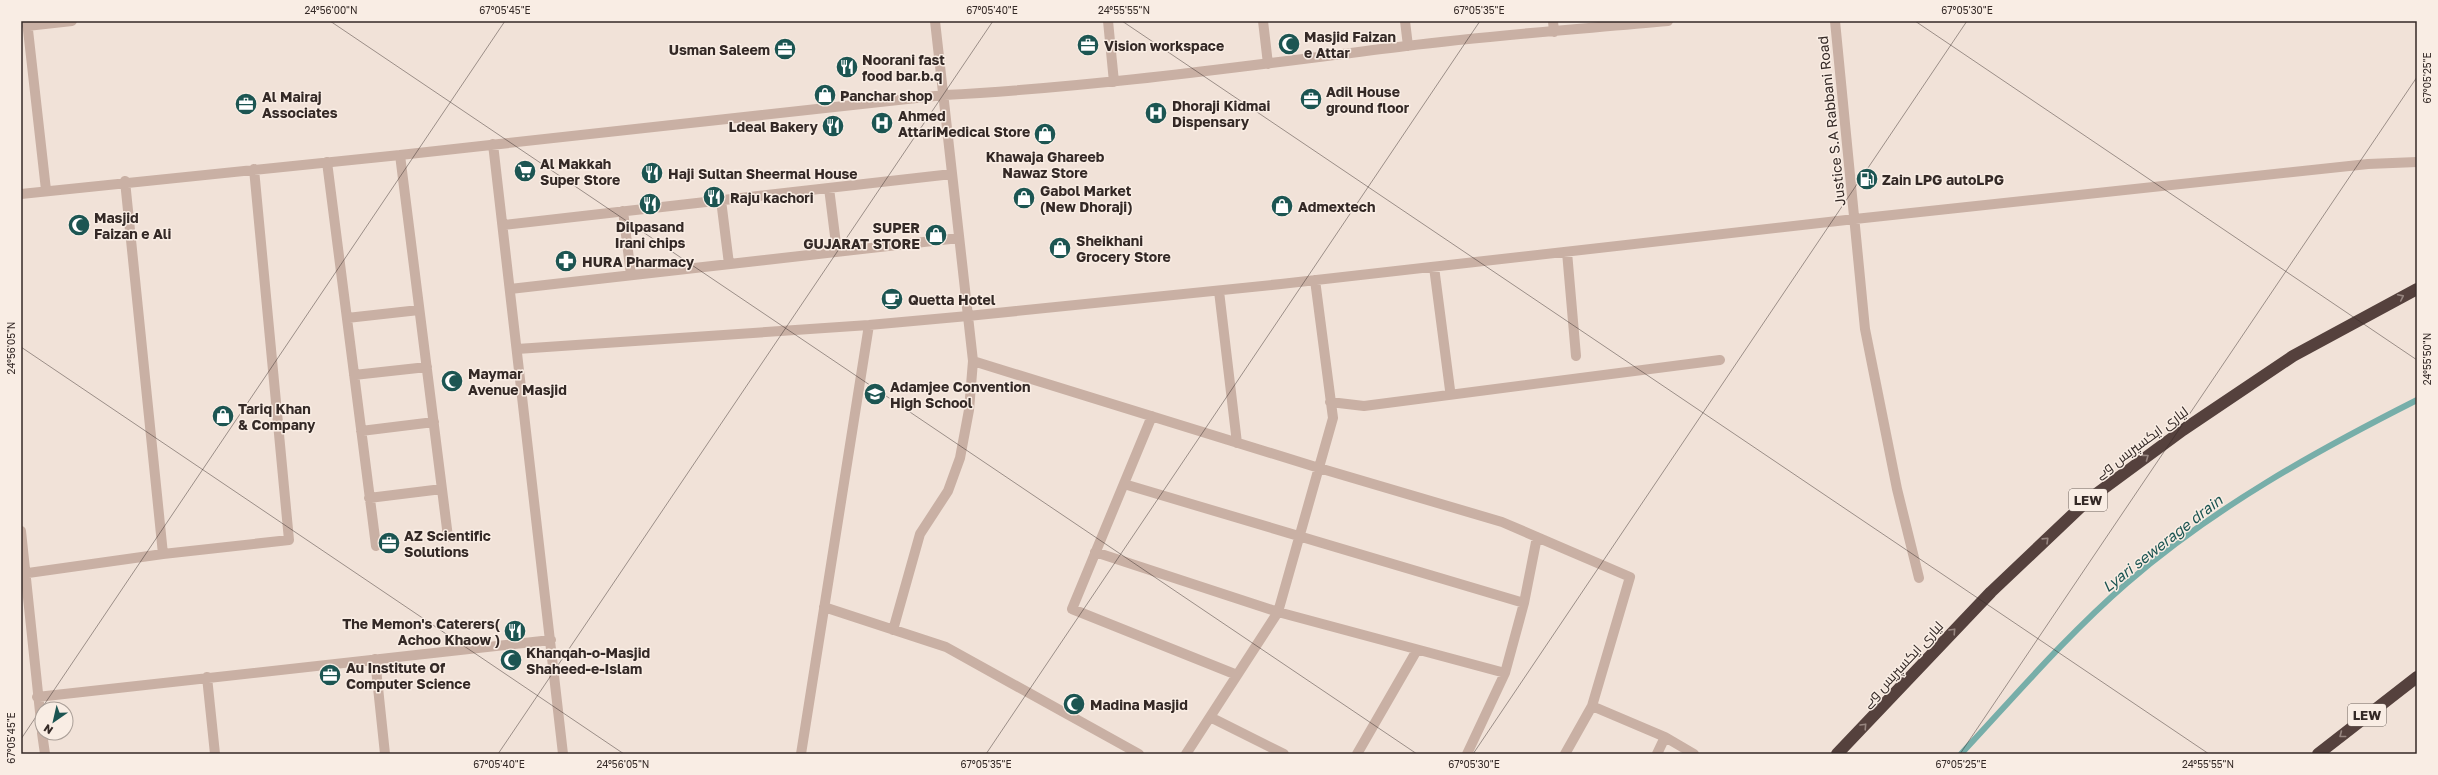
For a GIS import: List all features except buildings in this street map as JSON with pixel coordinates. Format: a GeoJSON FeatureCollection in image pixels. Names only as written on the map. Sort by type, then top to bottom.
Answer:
{"type":"FeatureCollection","features":[{"type":"Feature","properties":{"kind":"highway","name":"لیاری ایکسپریس وے"},"geometry":{"type":"LineString","coordinates":[[1837,754],[1991,592],[2088,500],[2183,430],[2293,356],[2417,289]]}},
{"type":"Feature","properties":{"kind":"highway","name":"LEW"},"geometry":{"type":"LineString","coordinates":[[2318,754],[2417,677]]}},
{"type":"Feature","properties":{"kind":"street"},"geometry":{"type":"LineString","coordinates":[[46,190],[27,24],[72,21]]}},
{"type":"Feature","properties":{"kind":"street"},"geometry":{"type":"LineString","coordinates":[[893,630],[920,534],[948,491],[960,458],[970,410],[973,361],[935,21]]}},
{"type":"Feature","properties":{"kind":"street"},"geometry":{"type":"LineString","coordinates":[[1108,21],[1114,82]]}},
{"type":"Feature","properties":{"kind":"street"},"geometry":{"type":"LineString","coordinates":[[1263,21],[1268,64]]}},
{"type":"Feature","properties":{"kind":"street"},"geometry":{"type":"LineString","coordinates":[[1405,21],[1408,46]]}},
{"type":"Feature","properties":{"kind":"street"},"geometry":{"type":"LineString","coordinates":[[1553,21],[1554,32]]}},
{"type":"Feature","properties":{"kind":"street"},"geometry":{"type":"LineString","coordinates":[[21,194],[125,181],[400,155],[944,95],[1028,90],[1114,82],[1408,46],[1668,21]]}},
{"type":"Feature","properties":{"kind":"street","name":"Justice S.A Rabbani Road"},"geometry":{"type":"LineString","coordinates":[[1835,21],[1865,329],[1897,489],[1919,578]]}},
{"type":"Feature","properties":{"kind":"street"},"geometry":{"type":"LineString","coordinates":[[493,144],[564,754]]}},
{"type":"Feature","properties":{"kind":"street"},"geometry":{"type":"LineString","coordinates":[[400,155],[448,537]]}},
{"type":"Feature","properties":{"kind":"street"},"geometry":{"type":"LineString","coordinates":[[327,162],[376,546]]}},
{"type":"Feature","properties":{"kind":"street"},"geometry":{"type":"LineString","coordinates":[[517,349],[869,325],[968,316],[1219,291],[1855,219],[2368,164],[2417,162]]}},
{"type":"Feature","properties":{"kind":"street"},"geometry":{"type":"LineString","coordinates":[[23,574],[163,554],[289,540],[254,169]]}},
{"type":"Feature","properties":{"kind":"street"},"geometry":{"type":"LineString","coordinates":[[503,225],[952,174]]}},
{"type":"Feature","properties":{"kind":"street"},"geometry":{"type":"LineString","coordinates":[[125,181],[163,554]]}},
{"type":"Feature","properties":{"kind":"street"},"geometry":{"type":"LineString","coordinates":[[829,188],[837,252]]}},
{"type":"Feature","properties":{"kind":"street"},"geometry":{"type":"LineString","coordinates":[[721,200],[729,264]]}},
{"type":"Feature","properties":{"kind":"street"},"geometry":{"type":"LineString","coordinates":[[623,211],[631,275]]}},
{"type":"Feature","properties":{"kind":"street"},"geometry":{"type":"LineString","coordinates":[[510,289],[959,238]]}},
{"type":"Feature","properties":{"kind":"street"},"geometry":{"type":"LineString","coordinates":[[1567,252],[1576,356]]}},
{"type":"Feature","properties":{"kind":"street"},"geometry":{"type":"LineString","coordinates":[[1434,267],[1450,390]]}},
{"type":"Feature","properties":{"kind":"street"},"geometry":{"type":"LineString","coordinates":[[1186,754],[1278,612],[1333,418],[1315,280]]}},
{"type":"Feature","properties":{"kind":"street"},"geometry":{"type":"LineString","coordinates":[[1219,291],[1237,443]]}},
{"type":"Feature","properties":{"kind":"street"},"geometry":{"type":"LineString","coordinates":[[347,318],[419,310]]}},
{"type":"Feature","properties":{"kind":"street"},"geometry":{"type":"LineString","coordinates":[[801,754],[869,325]]}},
{"type":"Feature","properties":{"kind":"street"},"geometry":{"type":"LineString","coordinates":[[1330,402],[1364,406],[1720,360]]}},
{"type":"Feature","properties":{"kind":"street"},"geometry":{"type":"LineString","coordinates":[[973,361],[1319,468],[1502,522],[1630,578],[1592,706],[1566,754]]}},
{"type":"Feature","properties":{"kind":"street"},"geometry":{"type":"LineString","coordinates":[[354,375],[427,367]]}},
{"type":"Feature","properties":{"kind":"street"},"geometry":{"type":"LineString","coordinates":[[1152,416],[1072,609],[1237,675]]}},
{"type":"Feature","properties":{"kind":"street"},"geometry":{"type":"LineString","coordinates":[[361,431],[434,422]]}},
{"type":"Feature","properties":{"kind":"street"},"geometry":{"type":"LineString","coordinates":[[1124,484],[1299,538],[1524,603]]}},
{"type":"Feature","properties":{"kind":"street"},"geometry":{"type":"LineString","coordinates":[[369,498],[442,489]]}},
{"type":"Feature","properties":{"kind":"street"},"geometry":{"type":"LineString","coordinates":[[21,531],[23,574],[38,701]]}},
{"type":"Feature","properties":{"kind":"street"},"geometry":{"type":"LineString","coordinates":[[1467,754],[1505,673],[1524,603],[1537,537]]}},
{"type":"Feature","properties":{"kind":"street"},"geometry":{"type":"LineString","coordinates":[[1095,552],[1278,612],[1505,673]]}},
{"type":"Feature","properties":{"kind":"street"},"geometry":{"type":"LineString","coordinates":[[824,607],[946,648],[1139,754]]}},
{"type":"Feature","properties":{"kind":"street"},"geometry":{"type":"LineString","coordinates":[[37,697],[551,640]]}},
{"type":"Feature","properties":{"kind":"street"},"geometry":{"type":"LineString","coordinates":[[1357,754],[1417,650]]}},
{"type":"Feature","properties":{"kind":"street"},"geometry":{"type":"LineString","coordinates":[[375,659],[385,754]]}},
{"type":"Feature","properties":{"kind":"street"},"geometry":{"type":"LineString","coordinates":[[207,677],[215,754]]}},
{"type":"Feature","properties":{"kind":"street"},"geometry":{"type":"LineString","coordinates":[[1592,706],[1665,737],[1694,754]]}},
{"type":"Feature","properties":{"kind":"street"},"geometry":{"type":"LineString","coordinates":[[1210,717],[1284,754]]}},
{"type":"Feature","properties":{"kind":"street"},"geometry":{"type":"LineString","coordinates":[[1657,754],[1665,737]]}},
{"type":"Feature","properties":{"kind":"street"},"geometry":{"type":"LineString","coordinates":[[43,741],[45,754]]}},
{"type":"Feature","properties":{"kind":"waterway","name":"Lyari sewerage drain"},"geometry":{"type":"LineString","coordinates":[[1961,754],[2083,624],[2127,583],[2160,556],[2194,530],[2266,482],[2379,419],[2417,400]]}},
{"type":"Feature","properties":{"kind":"place","name":"Masjid Faizan e Attar"},"geometry":{"type":"Point","coordinates":[1289,44]}},
{"type":"Feature","properties":{"kind":"place","name":"Vision workspace"},"geometry":{"type":"Point","coordinates":[1088,45]}},
{"type":"Feature","properties":{"kind":"place","name":"Usman Saleem"},"geometry":{"type":"Point","coordinates":[785,49]}},
{"type":"Feature","properties":{"kind":"place","name":"Noorani fast food bar.b.q"},"geometry":{"type":"Point","coordinates":[847,67]}},
{"type":"Feature","properties":{"kind":"place","name":"Panchar shop"},"geometry":{"type":"Point","coordinates":[825,95]}},
{"type":"Feature","properties":{"kind":"place","name":"Adil House ground floor"},"geometry":{"type":"Point","coordinates":[1311,99]}},
{"type":"Feature","properties":{"kind":"place","name":"Al Mairaj Associates"},"geometry":{"type":"Point","coordinates":[246,104]}},
{"type":"Feature","properties":{"kind":"place","name":"Dhoraji Kidmai Dispensary"},"geometry":{"type":"Point","coordinates":[1156,113]}},
{"type":"Feature","properties":{"kind":"place","name":"Ahmed AttariMedical Store"},"geometry":{"type":"Point","coordinates":[882,123]}},
{"type":"Feature","properties":{"kind":"place","name":"Ldeal Bakery"},"geometry":{"type":"Point","coordinates":[833,126]}},
{"type":"Feature","properties":{"kind":"place","name":"Khawaja Ghareeb Nawaz Store"},"geometry":{"type":"Point","coordinates":[1045,134]}},
{"type":"Feature","properties":{"kind":"place","name":"Al Makkah Super Store"},"geometry":{"type":"Point","coordinates":[525,171]}},
{"type":"Feature","properties":{"kind":"place","name":"Haji Sultan Sheermal House"},"geometry":{"type":"Point","coordinates":[652,173]}},
{"type":"Feature","properties":{"kind":"place","name":"Zain LPG autoLPG"},"geometry":{"type":"Point","coordinates":[1867,179]}},
{"type":"Feature","properties":{"kind":"place","name":"Raju kachori"},"geometry":{"type":"Point","coordinates":[714,197]}},
{"type":"Feature","properties":{"kind":"place","name":"Gabol Market (New Dhoraji)"},"geometry":{"type":"Point","coordinates":[1024,198]}},
{"type":"Feature","properties":{"kind":"place","name":"Dilpasand Irani chips"},"geometry":{"type":"Point","coordinates":[650,204]}},
{"type":"Feature","properties":{"kind":"place","name":"Admextech"},"geometry":{"type":"Point","coordinates":[1282,206]}},
{"type":"Feature","properties":{"kind":"place","name":"Masjid Faizan e Ali"},"geometry":{"type":"Point","coordinates":[79,225]}},
{"type":"Feature","properties":{"kind":"place","name":"SUPER GUJARAT STORE"},"geometry":{"type":"Point","coordinates":[936,235]}},
{"type":"Feature","properties":{"kind":"place","name":"Sheikhani Grocery Store"},"geometry":{"type":"Point","coordinates":[1060,248]}},
{"type":"Feature","properties":{"kind":"place","name":"HURA Pharmacy"},"geometry":{"type":"Point","coordinates":[566,261]}},
{"type":"Feature","properties":{"kind":"place","name":"Quetta Hotel"},"geometry":{"type":"Point","coordinates":[892,299]}},
{"type":"Feature","properties":{"kind":"place","name":"Maymar Avenue Masjid"},"geometry":{"type":"Point","coordinates":[452,381]}},
{"type":"Feature","properties":{"kind":"place","name":"Adamjee Convention High School"},"geometry":{"type":"Point","coordinates":[875,394]}},
{"type":"Feature","properties":{"kind":"place","name":"Tariq Khan & Company"},"geometry":{"type":"Point","coordinates":[223,416]}},
{"type":"Feature","properties":{"kind":"place","name":"AZ Scientific Solutions"},"geometry":{"type":"Point","coordinates":[389,543]}},
{"type":"Feature","properties":{"kind":"place","name":"The Memon's Caterers( Achoo Khaow )"},"geometry":{"type":"Point","coordinates":[515,631]}},
{"type":"Feature","properties":{"kind":"place","name":"Khanqah-o-Masjid Shaheed-e-Islam"},"geometry":{"type":"Point","coordinates":[511,660]}},
{"type":"Feature","properties":{"kind":"place","name":"Au Institute Of Computer Science"},"geometry":{"type":"Point","coordinates":[330,675]}},
{"type":"Feature","properties":{"kind":"place","name":"Madina Masjid"},"geometry":{"type":"Point","coordinates":[1074,704]}}]}
